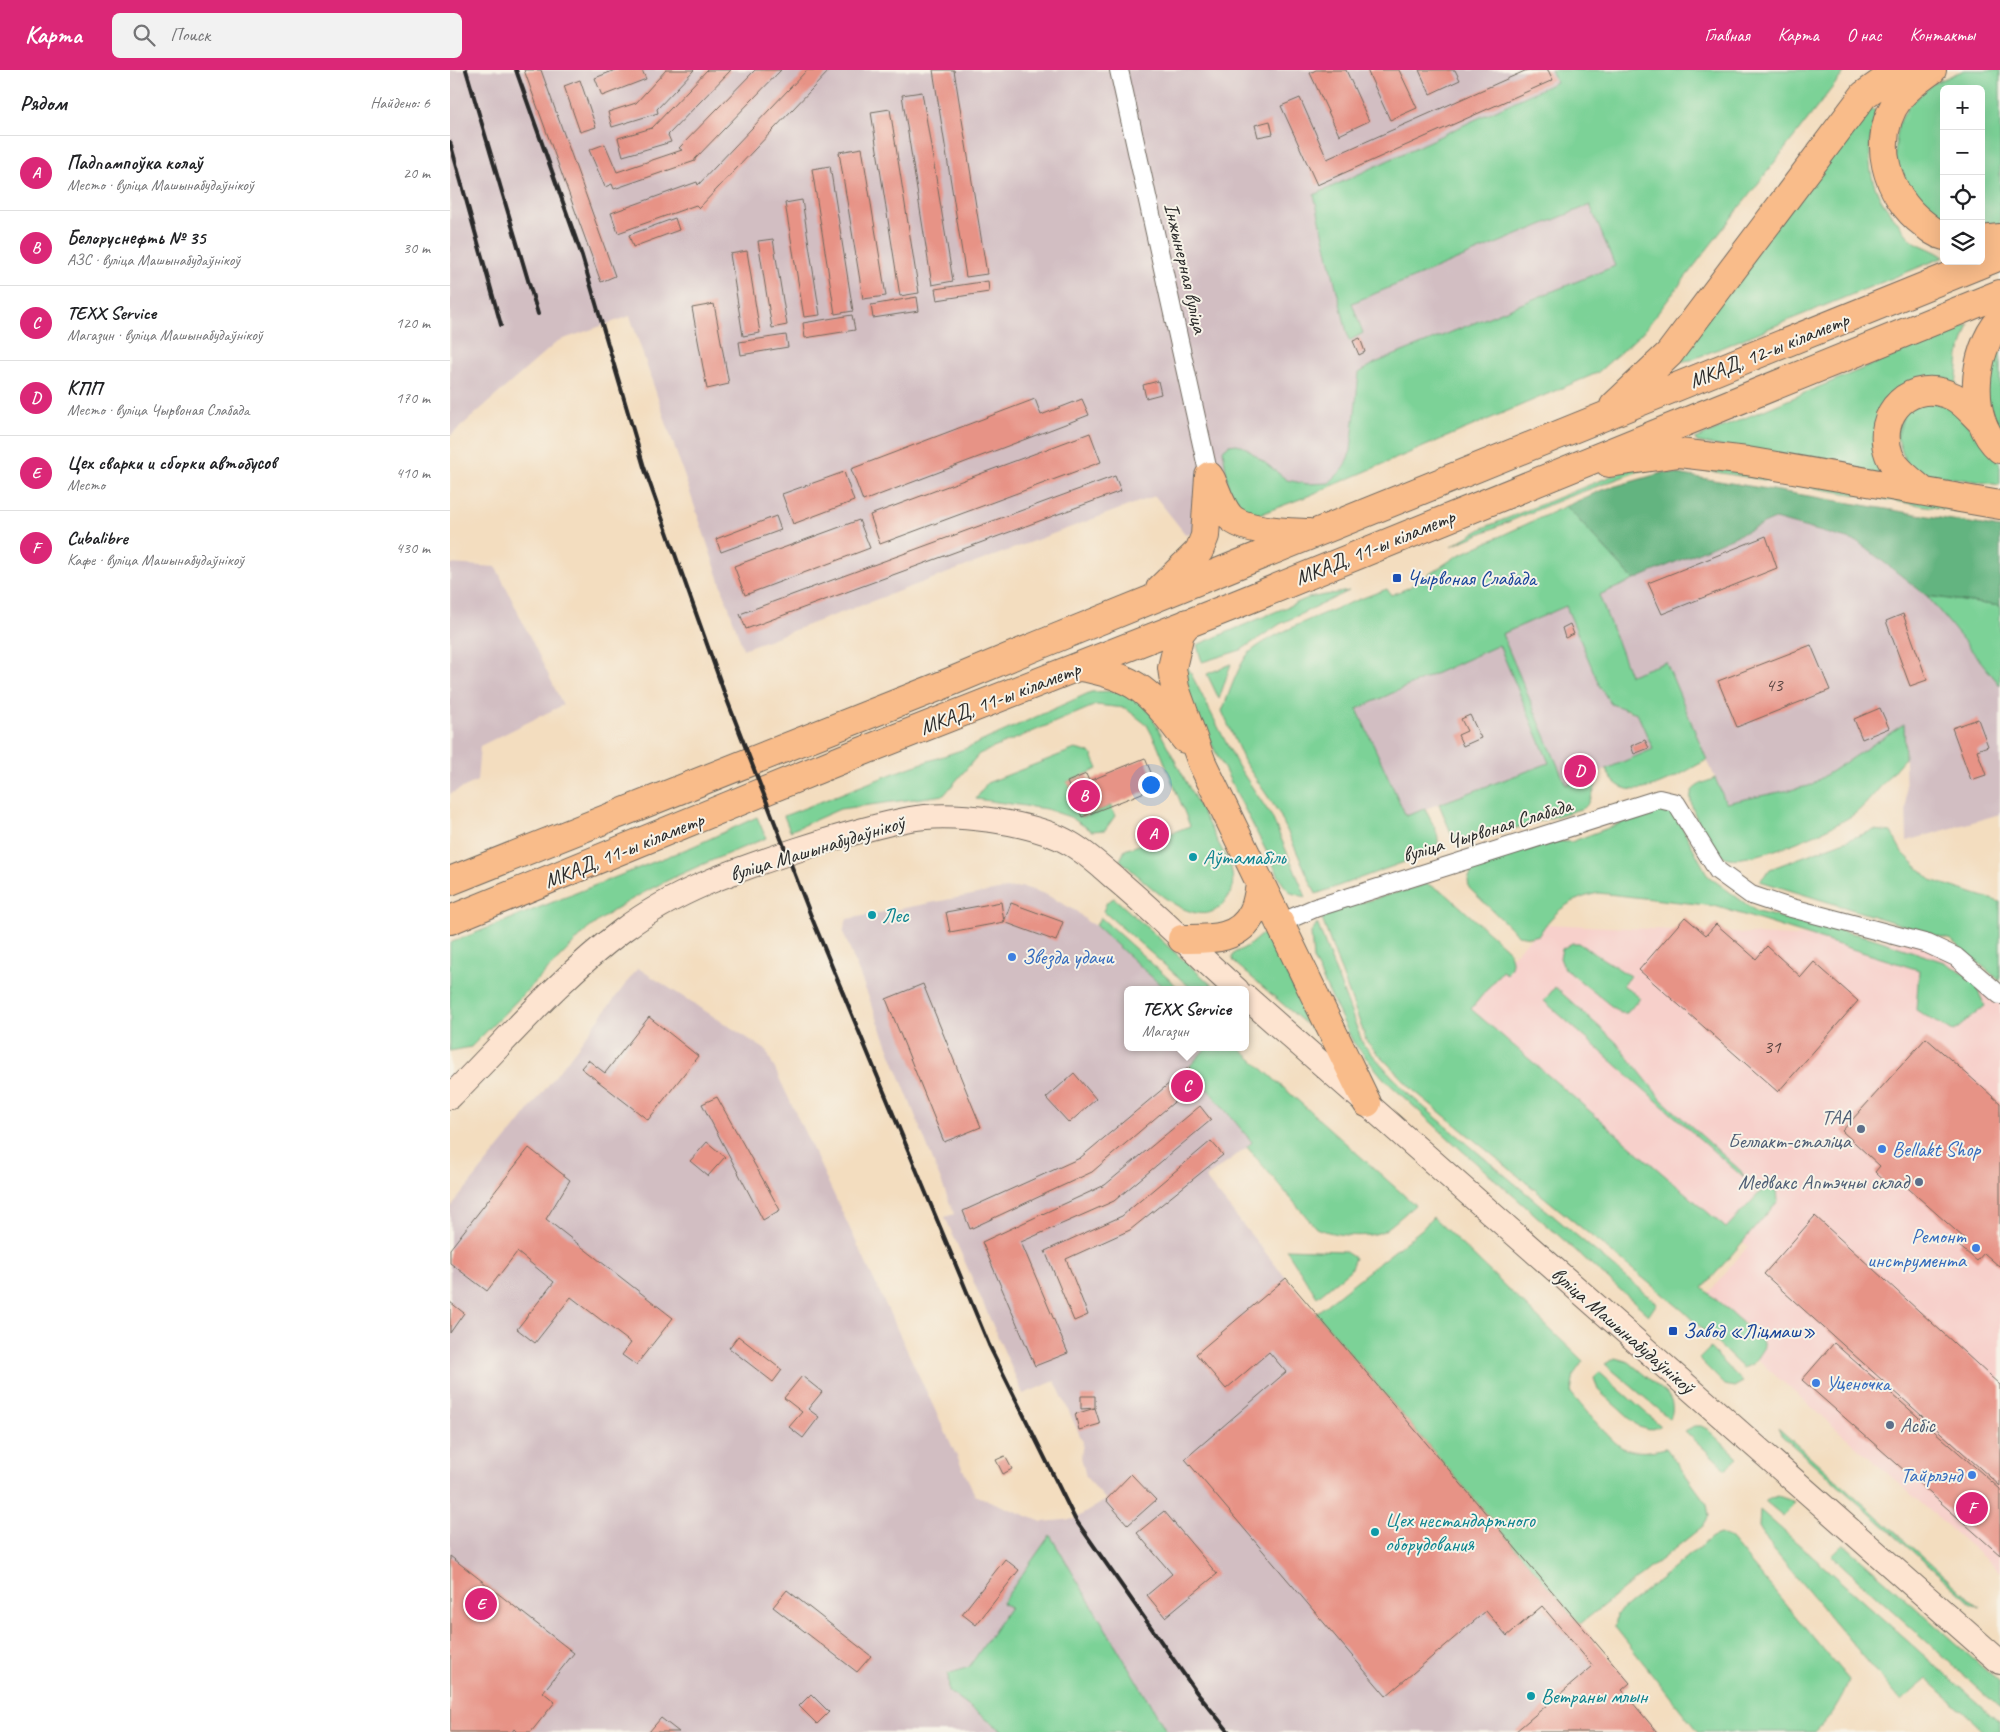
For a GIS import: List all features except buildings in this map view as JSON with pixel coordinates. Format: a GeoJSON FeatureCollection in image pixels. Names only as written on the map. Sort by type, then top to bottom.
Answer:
{"type":"FeatureCollection","features":[{"type":"Feature","properties":{"kind":"highway"},"geometry":{"type":"LineString","coordinates":[[1603,417],[1669,354],[1864,95],[1900,70]]}},
{"type":"Feature","properties":{"kind":"highway"},"geometry":{"type":"LineString","coordinates":[[1932,70],[1912,84],[1899,98],[1887,128],[1884,152],[1887,172],[1897,196],[1916,218],[1940,233]]}},
{"type":"Feature","properties":{"kind":"highway"},"geometry":{"type":"LineString","coordinates":[[1985,240],[2000,238]]}},
{"type":"Feature","properties":{"kind":"highway","name":"МКАД, 12-ы кіламетр"},"geometry":{"type":"LineString","coordinates":[[1537,444],[2000,256]]}},
{"type":"Feature","properties":{"kind":"highway","name":"МКАД, 12-ы кіламетр"},"geometry":{"type":"LineString","coordinates":[[1557,473],[2000,294]]}},
{"type":"Feature","properties":{"kind":"highway"},"geometry":{"type":"LineString","coordinates":[[1982,422],[1977,395],[1978,372],[1985,344],[2000,320]]}},
{"type":"Feature","properties":{"kind":"highway"},"geometry":{"type":"LineString","coordinates":[[1922,491],[1889,457],[1885,440],[1896,406],[1906,396],[1914,392],[1941,393],[1952,396],[1982,422],[2000,450]]}},
{"type":"Feature","properties":{"kind":"highway","name":"МКАД, 11-ы кіламетр"},"geometry":{"type":"LineString","coordinates":[[450,881],[929,691],[1537,444]]}},
{"type":"Feature","properties":{"kind":"highway"},"geometry":{"type":"LineString","coordinates":[[1557,473],[1679,453],[1748,461],[2000,505]]}},
{"type":"Feature","properties":{"kind":"highway","name":"МКАД, 11-ы кіламетр"},"geometry":{"type":"LineString","coordinates":[[450,920],[843,759],[1080,667],[1557,473]]}},
{"type":"Feature","properties":{"kind":"highway"},"geometry":{"type":"LineString","coordinates":[[1210,476],[1231,517],[1244,524],[1268,530],[1313,534]]}},
{"type":"Feature","properties":{"kind":"highway"},"geometry":{"type":"LineString","coordinates":[[1151,600],[1199,551],[1205,536],[1210,476]]}},
{"type":"Feature","properties":{"kind":"highway"},"geometry":{"type":"LineString","coordinates":[[1188,623],[1180,633],[1172,668],[1175,688],[1202,763],[1260,886],[1367,1103]]}},
{"type":"Feature","properties":{"kind":"highway"},"geometry":{"type":"LineString","coordinates":[[1080,667],[1108,671],[1134,683],[1163,709],[1202,763]]}},
{"type":"Feature","properties":{"kind":"highway"},"geometry":{"type":"LineString","coordinates":[[1182,939],[1224,937],[1240,929],[1254,912],[1260,886]]}},
{"type":"Feature","properties":{"kind":"main road","name":"вуліца Машынабудаўнікоў"},"geometry":{"type":"LineString","coordinates":[[450,1097],[588,959],[624,929],[660,905],[696,887],[765,861],[835,838],[912,818],[953,816],[999,822],[1050,834],[1071,844],[1106,870],[1233,986]]}},
{"type":"Feature","properties":{"kind":"main road","name":"вуліца Машынабудаўнікоў"},"geometry":{"type":"LineString","coordinates":[[1249,1000],[2000,1662]]}},
{"type":"Feature","properties":{"kind":"street","name":"Інжынерная вуліца"},"geometry":{"type":"LineString","coordinates":[[1119,70],[1210,476]]}},
{"type":"Feature","properties":{"kind":"street","name":"вуліца Чырвоная Слабада"},"geometry":{"type":"LineString","coordinates":[[1280,924],[1315,908],[1659,799],[1676,804],[1718,872],[1750,895],[1784,906],[1928,944],[1956,957],[2000,995]]}},
{"type":"Feature","properties":{"kind":"shaded area"},"geometry":{"type":"Polygon","coordinates":[[[450,70],[1846,70],[1643,332],[1597,373],[1308,496],[1247,519],[1186,535],[1155,496],[743,649],[630,316],[558,341],[450,436],[450,70]]]}},
{"type":"Feature","properties":{"kind":"shaded area"},"geometry":{"type":"Polygon","coordinates":[[[1775,519],[1858,542],[1927,596],[2000,685],[2000,814],[1907,841],[1904,724],[1809,786],[1726,804],[1666,662],[1630,675],[1599,595],[1775,519]]]}},
{"type":"Feature","properties":{"kind":"shaded area"},"geometry":{"type":"Polygon","coordinates":[[[450,564],[496,567],[563,705],[480,746],[477,781],[450,794],[450,564]]]}},
{"type":"Feature","properties":{"kind":"shaded area"},"geometry":{"type":"Polygon","coordinates":[[[1566,606],[1600,687],[1627,711],[1637,713],[1653,749],[1566,786],[1502,634],[1566,606]]]}},
{"type":"Feature","properties":{"kind":"shaded area"},"geometry":{"type":"Polygon","coordinates":[[[1499,644],[1549,763],[1406,816],[1357,709],[1499,644]]]}},
{"type":"Feature","properties":{"kind":"shaded area"},"geometry":{"type":"Polygon","coordinates":[[[1023,887],[1045,894],[1076,911],[1088,922],[1096,926],[1162,986],[1124,986],[1124,1051],[1203,1051],[1189,1067],[1253,1143],[1205,1178],[1286,1278],[1630,1683],[1622,1691],[1657,1732],[450,1732],[450,1208],[516,1127],[638,968],[766,1050],[975,1495],[1042,1522],[1075,1519],[1106,1500],[1086,1477],[1081,1457],[1083,1442],[1055,1381],[1023,1394],[945,1217],[954,1214],[843,932],[847,919],[998,890],[1023,887]]]}},
{"type":"Feature","properties":{"kind":"shaded area"},"geometry":{"type":"Polygon","coordinates":[[[1545,924],[1946,943],[2000,1001],[2000,1572],[1697,1307],[1748,1246],[1465,1011],[1519,949],[1545,924]]]}},
{"type":"Feature","properties":{"kind":"green space"},"geometry":{"type":"Polygon","coordinates":[[[1551,70],[1846,70],[1643,332],[1597,373],[1308,496],[1247,519],[1229,492],[1223,450],[1229,445],[1237,444],[1246,448],[1287,480],[1307,484],[1329,483],[1343,469],[1351,451],[1359,373],[1375,363],[1615,266],[1590,205],[1352,303],[1363,333],[1349,341],[1314,195],[1556,82],[1551,70]]]}},
{"type":"Feature","properties":{"kind":"green space"},"geometry":{"type":"Polygon","coordinates":[[[1964,70],[2000,70],[2000,229],[1985,232],[1985,85],[1940,85],[1940,226],[1923,215],[1894,162],[1898,125],[1909,105],[1932,84],[1964,70]]]}},
{"type":"Feature","properties":{"kind":"green space"},"geometry":{"type":"Polygon","coordinates":[[[1868,108],[1876,111],[1870,156],[1873,182],[1878,194],[1911,239],[1937,252],[1940,254],[1940,259],[1691,360],[1670,363],[1868,108]]]}},
{"type":"Feature","properties":{"kind":"green space"},"geometry":{"type":"Polygon","coordinates":[[[1969,324],[1959,355],[1956,387],[1912,386],[1886,477],[1697,442],[1695,439],[1969,324]]]}},
{"type":"Feature","properties":{"kind":"green space"},"geometry":{"type":"Polygon","coordinates":[[[2000,337],[2000,429],[1987,407],[1986,386],[2000,337]]]}},
{"type":"Feature","properties":{"kind":"green space"},"geometry":{"type":"Polygon","coordinates":[[[1947,401],[2000,462],[2000,485],[1920,473],[1906,465],[1895,429],[1908,405],[1947,401]]]}},
{"type":"Feature","properties":{"kind":"green space"},"geometry":{"type":"Polygon","coordinates":[[[1678,460],[2000,512],[2000,518],[1678,466],[1642,470],[1565,498],[1451,546],[1483,528],[1646,462],[1678,460]]]}},
{"type":"Feature","properties":{"kind":"green space"},"geometry":{"type":"Polygon","coordinates":[[[1665,472],[2000,528],[2000,606],[1927,596],[1858,542],[1775,519],[1634,580],[1566,506],[1602,490],[1665,472]]]}},
{"type":"Feature","properties":{"kind":"green space"},"geometry":{"type":"Polygon","coordinates":[[[1566,506],[1634,580],[1599,595],[1630,675],[1666,662],[1707,760],[1653,787],[1639,790],[1626,789],[1615,782],[1606,769],[1653,749],[1637,713],[1611,704],[1600,687],[1566,606],[1502,634],[1566,785],[1593,775],[1596,785],[1589,803],[1584,808],[1465,843],[1454,840],[1439,804],[1549,763],[1499,645],[1357,709],[1406,816],[1425,809],[1436,830],[1437,846],[1435,851],[1316,894],[1279,813],[1245,763],[1222,711],[1241,664],[1254,649],[1289,629],[1334,609],[1387,589],[1391,595],[1408,588],[1457,556],[1566,506]]]}},
{"type":"Feature","properties":{"kind":"green space"},"geometry":{"type":"Polygon","coordinates":[[[1349,591],[1280,624],[1241,650],[1202,662],[1197,645],[1308,598],[1349,591]]]}},
{"type":"Feature","properties":{"kind":"green space"},"geometry":{"type":"Polygon","coordinates":[[[1927,596],[2000,606],[2000,685],[1927,596]]]}},
{"type":"Feature","properties":{"kind":"green space"},"geometry":{"type":"Polygon","coordinates":[[[1183,658],[1238,766],[1272,817],[1306,897],[1291,893],[1283,884],[1187,696],[1183,658]]]}},
{"type":"Feature","properties":{"kind":"green space"},"geometry":{"type":"Polygon","coordinates":[[[1231,664],[1219,699],[1207,674],[1231,664]]]}},
{"type":"Feature","properties":{"kind":"green space"},"geometry":{"type":"Polygon","coordinates":[[[1117,691],[1138,699],[1150,713],[1231,867],[1233,883],[1231,891],[1222,905],[1210,912],[1197,913],[1183,909],[1155,890],[1120,860],[1125,850],[1190,826],[1158,746],[1147,725],[1125,708],[1096,705],[979,754],[944,795],[840,809],[790,831],[784,816],[902,770],[967,748],[1091,692],[1117,691]]]}},
{"type":"Feature","properties":{"kind":"green space"},"geometry":{"type":"Polygon","coordinates":[[[1904,724],[1905,758],[1859,810],[1828,829],[1756,856],[1728,858],[1715,848],[1696,818],[1692,807],[1692,791],[1702,783],[1715,778],[1726,803],[1809,786],[1904,724]]]}},
{"type":"Feature","properties":{"kind":"green space"},"geometry":{"type":"Polygon","coordinates":[[[1075,749],[1091,753],[1098,769],[1067,782],[1082,817],[1111,806],[1115,816],[1105,830],[1092,831],[1070,817],[1046,809],[976,799],[987,783],[1075,749]]]}},
{"type":"Feature","properties":{"kind":"green space"},"geometry":{"type":"Polygon","coordinates":[[[1658,809],[1673,810],[1708,876],[1757,912],[1869,937],[1944,962],[1972,978],[1985,1006],[1953,1032],[1916,1010],[1919,970],[1715,906],[1599,893],[1580,898],[1564,907],[1550,919],[1539,935],[1530,937],[1518,935],[1469,888],[1468,880],[1475,863],[1544,841],[1571,842],[1658,809]]]}},
{"type":"Feature","properties":{"kind":"green space"},"geometry":{"type":"Polygon","coordinates":[[[757,817],[766,838],[696,867],[651,889],[608,914],[588,929],[471,1047],[450,1051],[450,943],[694,846],[757,817]]]}},
{"type":"Feature","properties":{"kind":"green space"},"geometry":{"type":"Polygon","coordinates":[[[1874,830],[1891,832],[1902,852],[1931,880],[2000,902],[2000,981],[1951,940],[1760,881],[1770,869],[1874,830]]]}},
{"type":"Feature","properties":{"kind":"green space"},"geometry":{"type":"Polygon","coordinates":[[[1427,884],[1445,893],[1508,950],[1511,957],[1512,965],[1507,974],[1502,971],[1471,1009],[1726,1228],[1769,1183],[1777,1190],[1778,1201],[1703,1288],[1762,1340],[1764,1347],[1753,1364],[1743,1368],[1682,1310],[1413,1090],[1367,1042],[1322,919],[1328,912],[1427,884]]]}},
{"type":"Feature","properties":{"kind":"green space"},"geometry":{"type":"Polygon","coordinates":[[[1114,898],[1213,986],[1188,986],[1103,911],[1107,902],[1114,898]]]}},
{"type":"Feature","properties":{"kind":"green space"},"geometry":{"type":"Polygon","coordinates":[[[1100,917],[1177,986],[1162,986],[1096,926],[1100,917]]]}},
{"type":"Feature","properties":{"kind":"green space"},"geometry":{"type":"Polygon","coordinates":[[[1317,923],[1363,1044],[1407,1093],[1657,1303],[1649,1315],[1458,1147],[1384,1079],[1353,1042],[1313,959],[1311,933],[1317,923]]]}},
{"type":"Feature","properties":{"kind":"green space"},"geometry":{"type":"Polygon","coordinates":[[[1262,934],[1269,938],[1314,1031],[1235,963],[1232,958],[1234,953],[1248,946],[1262,934]]]}},
{"type":"Feature","properties":{"kind":"green space"},"geometry":{"type":"Polygon","coordinates":[[[1572,943],[1578,943],[1630,976],[1623,985],[1640,998],[1627,1013],[1620,1013],[1564,968],[1560,958],[1562,949],[1572,943]]]}},
{"type":"Feature","properties":{"kind":"green space"},"geometry":{"type":"Polygon","coordinates":[[[1555,987],[1616,1042],[1662,1100],[1741,1171],[1744,1178],[1544,1001],[1555,987]]]}},
{"type":"Feature","properties":{"kind":"green space"},"geometry":{"type":"Polygon","coordinates":[[[1203,1051],[1242,1051],[1415,1205],[1385,1230],[1370,1235],[1360,1236],[1331,1233],[1316,1228],[1247,1147],[1252,1142],[1189,1067],[1203,1051]]]}},
{"type":"Feature","properties":{"kind":"green space"},"geometry":{"type":"Polygon","coordinates":[[[1433,1217],[1583,1361],[1574,1374],[1571,1393],[1604,1431],[1623,1448],[1628,1450],[1645,1451],[1666,1448],[1707,1504],[1709,1516],[1703,1526],[1580,1624],[1316,1313],[1422,1229],[1433,1217]]]}},
{"type":"Feature","properties":{"kind":"green space"},"geometry":{"type":"Polygon","coordinates":[[[1286,1249],[1344,1251],[1355,1258],[1350,1270],[1317,1297],[1286,1249]]]}},
{"type":"Feature","properties":{"kind":"green space"},"geometry":{"type":"Polygon","coordinates":[[[1710,1348],[1743,1382],[1734,1387],[1725,1385],[1699,1359],[1710,1348]]]}},
{"type":"Feature","properties":{"kind":"green space"},"geometry":{"type":"Polygon","coordinates":[[[1615,1358],[1629,1362],[1666,1393],[1672,1405],[1670,1419],[1605,1364],[1615,1358]]]}},
{"type":"Feature","properties":{"kind":"green space"},"geometry":{"type":"Polygon","coordinates":[[[1599,1372],[1661,1426],[1650,1430],[1639,1427],[1598,1390],[1594,1378],[1599,1372]]]}},
{"type":"Feature","properties":{"kind":"green space"},"geometry":{"type":"Polygon","coordinates":[[[1694,1426],[1701,1426],[1707,1429],[1738,1458],[1726,1469],[1685,1431],[1694,1426]]]}},
{"type":"Feature","properties":{"kind":"green space"},"geometry":{"type":"Polygon","coordinates":[[[1778,1428],[1980,1608],[1972,1604],[1781,1435],[1778,1428]]]}},
{"type":"Feature","properties":{"kind":"green space"},"geometry":{"type":"Polygon","coordinates":[[[1778,1496],[1795,1502],[1783,1516],[1765,1501],[1778,1496]]]}},
{"type":"Feature","properties":{"kind":"green space"},"geometry":{"type":"Polygon","coordinates":[[[1760,1510],[2000,1723],[2000,1732],[1985,1732],[1927,1679],[1901,1701],[1772,1548],[1759,1527],[1760,1510]]]}},
{"type":"Feature","properties":{"kind":"green space"},"geometry":{"type":"Polygon","coordinates":[[[1720,1534],[1731,1539],[1849,1680],[1835,1708],[1815,1732],[1698,1732],[1615,1627],[1617,1614],[1712,1537],[1720,1534]]]}},
{"type":"Feature","properties":{"kind":"green space"},"geometry":{"type":"Polygon","coordinates":[[[1050,1535],[1167,1732],[1004,1732],[949,1692],[948,1674],[969,1667],[1010,1607],[1002,1603],[1050,1535]]]}},
{"type":"Feature","properties":{"kind":"green space"},"geometry":{"type":"Polygon","coordinates":[[[1844,1544],[2000,1683],[2000,1708],[1832,1556],[1844,1544]]]}},
{"type":"Feature","properties":{"kind":"railway"},"geometry":{"type":"LineString","coordinates":[[466,70],[538,314]]}},
{"type":"Feature","properties":{"kind":"railway"},"geometry":{"type":"LineString","coordinates":[[516,70],[582,256],[644,467],[724,692],[811,916],[989,1345],[1075,1519],[1197,1693],[1229,1732]]}},
{"type":"Feature","properties":{"kind":"railway"},"geometry":{"type":"LineString","coordinates":[[450,142],[501,325]]}},
{"type":"Feature","properties":{"kind":"place","name":"Чырвоная Слабада"},"geometry":{"type":"Point","coordinates":[1397,578]}},
{"type":"Feature","properties":{"kind":"place","name":"КПП"},"geometry":{"type":"Point","coordinates":[1580,771]}},
{"type":"Feature","properties":{"kind":"place","name":"Белоруснефть № 35"},"geometry":{"type":"Point","coordinates":[1084,796]}},
{"type":"Feature","properties":{"kind":"place","name":"Падпампоўка колаў"},"geometry":{"type":"Point","coordinates":[1153,834]}},
{"type":"Feature","properties":{"kind":"place","name":"Аўтамабіль"},"geometry":{"type":"Point","coordinates":[1193,857]}},
{"type":"Feature","properties":{"kind":"place","name":"Лес"},"geometry":{"type":"Point","coordinates":[872,915]}},
{"type":"Feature","properties":{"kind":"place","name":"Звезда удачи"},"geometry":{"type":"Point","coordinates":[1012,957]}},
{"type":"Feature","properties":{"kind":"place","name":"TEXX Service"},"geometry":{"type":"Point","coordinates":[1187,1086]}},
{"type":"Feature","properties":{"kind":"place","name":"ТАА Беллакт-сталіца"},"geometry":{"type":"Point","coordinates":[1861,1129]}},
{"type":"Feature","properties":{"kind":"place","name":"Bellakt Shop"},"geometry":{"type":"Point","coordinates":[1882,1149]}},
{"type":"Feature","properties":{"kind":"place","name":"Медвакс Аптэчны склад"},"geometry":{"type":"Point","coordinates":[1919,1182]}},
{"type":"Feature","properties":{"kind":"place","name":"Ремонт инструмента"},"geometry":{"type":"Point","coordinates":[1976,1248]}},
{"type":"Feature","properties":{"kind":"place","name":"Завод «Ліцмаш»"},"geometry":{"type":"Point","coordinates":[1673,1331]}},
{"type":"Feature","properties":{"kind":"place","name":"Уценочка"},"geometry":{"type":"Point","coordinates":[1816,1383]}},
{"type":"Feature","properties":{"kind":"place","name":"Асбіс"},"geometry":{"type":"Point","coordinates":[1890,1425]}},
{"type":"Feature","properties":{"kind":"place","name":"Тайрлэнд"},"geometry":{"type":"Point","coordinates":[1972,1475]}},
{"type":"Feature","properties":{"kind":"place","name":"Cubalibre"},"geometry":{"type":"Point","coordinates":[1972,1508]}},
{"type":"Feature","properties":{"kind":"place","name":"Цех нестандартного оборудования"},"geometry":{"type":"Point","coordinates":[1375,1532]}},
{"type":"Feature","properties":{"kind":"place","name":"Цех сварки и сборки автобусов"},"geometry":{"type":"Point","coordinates":[481,1604]}},
{"type":"Feature","properties":{"kind":"place","name":"Ветраны млын"},"geometry":{"type":"Point","coordinates":[1531,1696]}}]}
